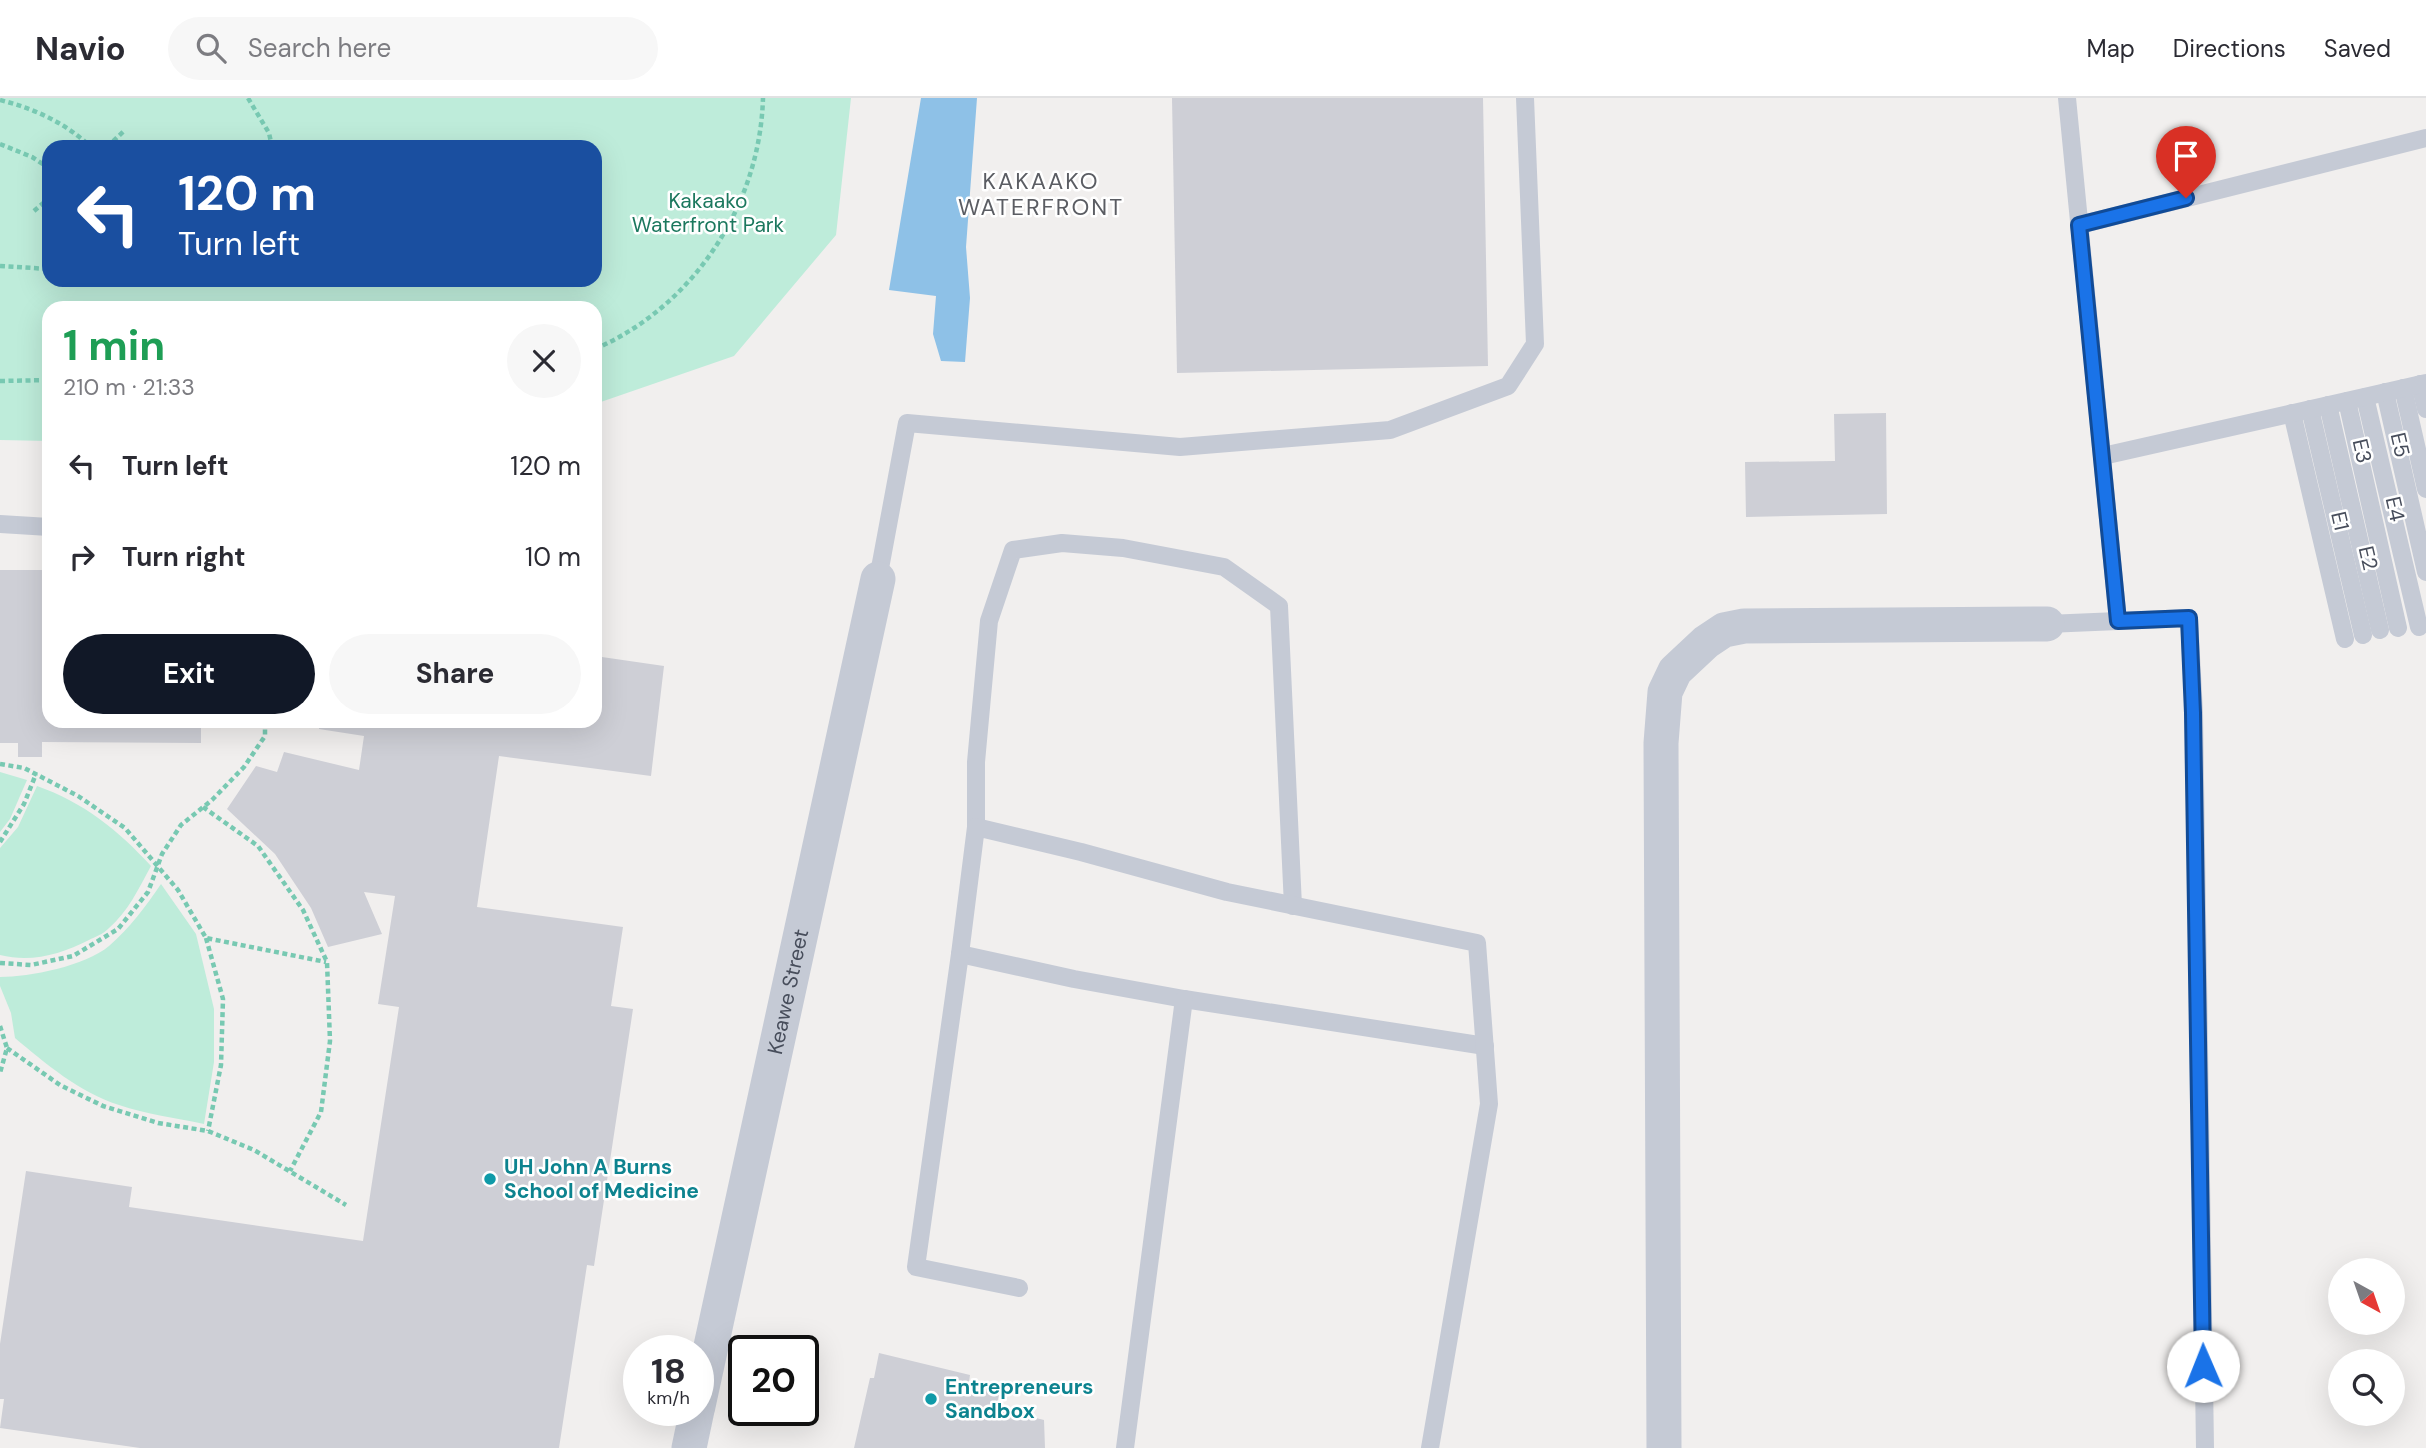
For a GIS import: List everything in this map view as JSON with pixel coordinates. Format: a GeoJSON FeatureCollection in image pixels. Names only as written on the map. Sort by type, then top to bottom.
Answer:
{"type":"FeatureCollection","features":[{"type":"Feature","properties":{"kind":"street","name":"Keawe Street"},"geometry":{"type":"LineString","coordinates":[[714,1335],[878,579]]}},
{"type":"Feature","properties":{"kind":"street"},"geometry":{"type":"LineString","coordinates":[[1664,1448],[1661,743],[1665,692],[1675,671],[1706,642],[1724,630],[1744,626],[2047,624]]}},
{"type":"Feature","properties":{"kind":"street","name":"Keawe Street"},"geometry":{"type":"LineString","coordinates":[[689,1448],[694,1426]]}},
{"type":"Feature","properties":{"kind":"lane"},"geometry":{"type":"LineString","coordinates":[[878,579],[907,423],[1180,447],[1390,430],[1508,386],[1535,344],[1525,98]]}},
{"type":"Feature","properties":{"kind":"lane"},"geometry":{"type":"LineString","coordinates":[[2067,98],[2118,621]]}},
{"type":"Feature","properties":{"kind":"lane"},"geometry":{"type":"LineString","coordinates":[[2079,225],[2426,138]]}},
{"type":"Feature","properties":{"kind":"lane"},"geometry":{"type":"LineString","coordinates":[[2103,456],[2416,385]]}},
{"type":"Feature","properties":{"kind":"lane"},"geometry":{"type":"LineString","coordinates":[[2416,385],[2426,410]]}},
{"type":"Feature","properties":{"kind":"lane"},"geometry":{"type":"LineString","coordinates":[[2416,385],[2426,489]]}},
{"type":"Feature","properties":{"kind":"lane"},"geometry":{"type":"LineString","coordinates":[[2385,392],[2426,572]]}},
{"type":"Feature","properties":{"kind":"lane","name":"E5"},"geometry":{"type":"LineString","coordinates":[[2356,399],[2419,627]]}},
{"type":"Feature","properties":{"kind":"lane","name":"E4"},"geometry":{"type":"LineString","coordinates":[[2356,399],[2398,628]]}},
{"type":"Feature","properties":{"kind":"lane","name":"E3"},"geometry":{"type":"LineString","coordinates":[[2319,407],[2372,633]]}},
{"type":"Feature","properties":{"kind":"lane","name":"E1"},"geometry":{"type":"LineString","coordinates":[[2291,413],[2345,639]]}},
{"type":"Feature","properties":{"kind":"lane"},"geometry":{"type":"LineString","coordinates":[[0,524],[42,527]]}},
{"type":"Feature","properties":{"kind":"lane"},"geometry":{"type":"LineString","coordinates":[[1019,1289],[916,1267],[976,827],[976,762],[989,621],[1013,550],[1062,542],[1123,548],[1224,567],[1279,606],[1293,906]]}},
{"type":"Feature","properties":{"kind":"lane"},"geometry":{"type":"LineString","coordinates":[[2047,624],[2189,618],[2194,726],[2205,1448]]}},
{"type":"Feature","properties":{"kind":"lane"},"geometry":{"type":"LineString","coordinates":[[976,827],[1081,852],[1227,892],[1477,943],[1489,1104],[1430,1448]]}},
{"type":"Feature","properties":{"kind":"lane"},"geometry":{"type":"LineString","coordinates":[[960,954],[1184,999],[1485,1046]]}},
{"type":"Feature","properties":{"kind":"lane"},"geometry":{"type":"LineString","coordinates":[[1125,1448],[1184,999]]}},
{"type":"Feature","properties":{"kind":"path"},"geometry":{"type":"LineString","coordinates":[[248,98],[270,140]]}},
{"type":"Feature","properties":{"kind":"path"},"geometry":{"type":"LineString","coordinates":[[602,346],[645,321],[676,296],[725,234],[742,199],[755,160],[763,98]]}},
{"type":"Feature","properties":{"kind":"path"},"geometry":{"type":"LineString","coordinates":[[0,100],[23,105],[49,116],[83,140]]}},
{"type":"Feature","properties":{"kind":"path"},"geometry":{"type":"LineString","coordinates":[[114,140],[125,130]]}},
{"type":"Feature","properties":{"kind":"path"},"geometry":{"type":"LineString","coordinates":[[0,144],[32,156],[42,163]]}},
{"type":"Feature","properties":{"kind":"path"},"geometry":{"type":"LineString","coordinates":[[34,211],[42,204]]}},
{"type":"Feature","properties":{"kind":"path"},"geometry":{"type":"LineString","coordinates":[[0,266],[42,269]]}},
{"type":"Feature","properties":{"kind":"path"},"geometry":{"type":"LineString","coordinates":[[0,381],[42,380]]}},
{"type":"Feature","properties":{"kind":"path"},"geometry":{"type":"LineString","coordinates":[[0,963],[31,965],[73,956],[118,929],[148,892],[162,854],[181,825],[244,767],[264,736],[265,728]]}},
{"type":"Feature","properties":{"kind":"path"},"geometry":{"type":"LineString","coordinates":[[0,764],[24,768],[36,774],[78,796],[125,828],[178,890],[206,938],[223,999],[221,1065],[208,1131]]}},
{"type":"Feature","properties":{"kind":"path"},"geometry":{"type":"LineString","coordinates":[[0,842],[24,804],[36,774]]}},
{"type":"Feature","properties":{"kind":"path"},"geometry":{"type":"LineString","coordinates":[[203,807],[258,846],[303,910],[327,962],[330,1041],[321,1112],[290,1171]]}},
{"type":"Feature","properties":{"kind":"path"},"geometry":{"type":"LineString","coordinates":[[206,938],[327,962]]}},
{"type":"Feature","properties":{"kind":"path"},"geometry":{"type":"LineString","coordinates":[[0,1026],[7,1048],[0,1073]]}},
{"type":"Feature","properties":{"kind":"path"},"geometry":{"type":"LineString","coordinates":[[7,1048],[60,1085],[103,1106],[158,1123],[208,1131],[254,1150],[346,1205]]}},
{"type":"Feature","properties":{"kind":"green space","name":"Kakaako Waterfront Park"},"geometry":{"type":"Polygon","coordinates":[[[0,98],[851,98],[836,235],[734,356],[602,402],[602,301],[42,301],[42,441],[0,440],[0,98]]]}},
{"type":"Feature","properties":{"kind":"green space"},"geometry":{"type":"Polygon","coordinates":[[[0,772],[27,780],[10,819],[0,832],[0,772]]]}},
{"type":"Feature","properties":{"kind":"green space"},"geometry":{"type":"Polygon","coordinates":[[[37,786],[70,800],[99,818],[151,866],[127,907],[104,932],[57,953],[23,958],[0,955],[0,848],[18,827],[37,786]]]}},
{"type":"Feature","properties":{"kind":"green space"},"geometry":{"type":"Polygon","coordinates":[[[161,884],[196,934],[214,1009],[214,1062],[204,1124],[119,1105],[90,1093],[64,1076],[15,1038],[11,1013],[0,986],[0,977],[57,969],[99,953],[131,924],[161,884]]]}},
{"type":"Feature","properties":{"kind":"water"},"geometry":{"type":"Polygon","coordinates":[[[921,98],[977,98],[966,247],[970,298],[965,362],[941,361],[933,334],[936,296],[889,290],[921,98]]]}},
{"type":"Feature","properties":{"kind":"building"},"geometry":{"type":"Polygon","coordinates":[[[1172,98],[1483,98],[1488,366],[1177,373],[1172,98]]]}},
{"type":"Feature","properties":{"kind":"building"},"geometry":{"type":"Polygon","coordinates":[[[1886,413],[1887,514],[1746,517],[1745,462],[1835,461],[1834,414],[1886,413]]]}},
{"type":"Feature","properties":{"kind":"building"},"geometry":{"type":"Polygon","coordinates":[[[0,570],[42,570],[42,728],[201,728],[201,743],[42,742],[42,757],[18,757],[18,743],[0,743],[0,570]]]}},
{"type":"Feature","properties":{"kind":"building","name":"UH John A Burns School of Medicine"},"geometry":{"type":"Polygon","coordinates":[[[602,657],[664,666],[651,776],[499,756],[477,907],[623,927],[611,1006],[633,1009],[594,1266],[587,1265],[559,1448],[140,1448],[0,1428],[4,1399],[0,1399],[0,1344],[26,1171],[132,1187],[129,1207],[363,1241],[399,1007],[378,1004],[395,896],[364,892],[382,934],[328,947],[311,908],[275,854],[227,809],[256,766],[277,772],[284,752],[359,770],[364,736],[319,729],[602,728],[602,657]]]}},
{"type":"Feature","properties":{"kind":"building","name":"Entrepreneurs Sandbox"},"geometry":{"type":"Polygon","coordinates":[[[879,1353],[970,1375],[969,1382],[1000,1390],[996,1408],[1044,1420],[1045,1448],[854,1448],[870,1378],[874,1378],[879,1353]]]}},
{"type":"Feature","properties":{"kind":"place","name":"UH John A Burns School of Medicine"},"geometry":{"type":"Point","coordinates":[490,1179]}},
{"type":"Feature","properties":{"kind":"place","name":"Entrepreneurs Sandbox"},"geometry":{"type":"Point","coordinates":[931,1399]}},
{"type":"Feature","properties":{"kind":"district","name":"KAKAAKO WATERFRONT"},"geometry":{"type":"Point","coordinates":[1041,194]}},
{"type":"Feature","properties":{"kind":"route"},"geometry":{"type":"LineString","coordinates":[[2186,198],[2079,225],[2118,621],[2189,618],[2193,713],[2203,1366]]}}]}
